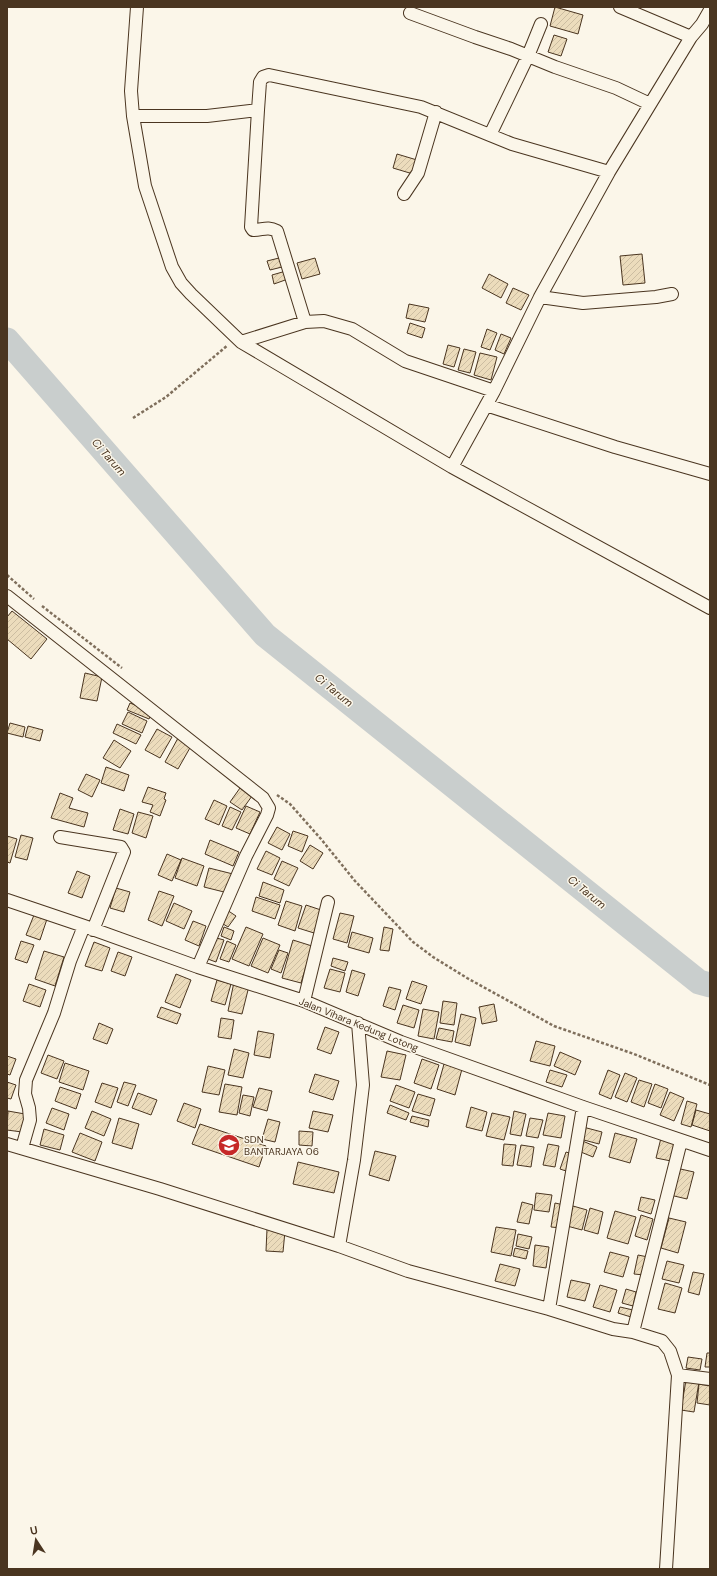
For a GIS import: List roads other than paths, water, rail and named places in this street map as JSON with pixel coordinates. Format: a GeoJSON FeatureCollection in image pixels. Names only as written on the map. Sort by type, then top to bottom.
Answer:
{"type":"FeatureCollection","features":[{"type":"Feature","properties":{"kind":"street"},"geometry":{"type":"LineString","coordinates":[[137,7],[131,91],[133,116],[145,186],[172,267],[181,283],[238,340],[452,467],[710,608]]}},
{"type":"Feature","properties":{"kind":"street"},"geometry":{"type":"LineString","coordinates":[[620,7],[691,37]]}},
{"type":"Feature","properties":{"kind":"street"},"geometry":{"type":"LineString","coordinates":[[452,467],[494,391],[540,297],[609,172],[691,37],[706,25],[710,10]]}},
{"type":"Feature","properties":{"kind":"street"},"geometry":{"type":"LineString","coordinates":[[410,13],[616,88],[650,104]]}},
{"type":"Feature","properties":{"kind":"street"},"geometry":{"type":"LineString","coordinates":[[490,135],[528,56],[541,24]]}},
{"type":"Feature","properties":{"kind":"street"},"geometry":{"type":"LineString","coordinates":[[305,322],[277,231],[270,228],[253,230],[251,227],[260,82],[263,77],[269,75],[421,107],[512,144],[609,172]]}},
{"type":"Feature","properties":{"kind":"street"},"geometry":{"type":"LineString","coordinates":[[133,116],[207,116],[258,110]]}},
{"type":"Feature","properties":{"kind":"street"},"geometry":{"type":"LineString","coordinates":[[404,194],[418,173],[436,112]]}},
{"type":"Feature","properties":{"kind":"street"},"geometry":{"type":"LineString","coordinates":[[540,297],[583,303],[656,297],[672,294]]}},
{"type":"Feature","properties":{"kind":"street"},"geometry":{"type":"LineString","coordinates":[[238,340],[305,322],[324,321],[352,329],[405,361],[494,391]]}},
{"type":"Feature","properties":{"kind":"street"},"geometry":{"type":"LineString","coordinates":[[486,405],[615,447],[710,474]]}},
{"type":"Feature","properties":{"kind":"street"},"geometry":{"type":"LineString","coordinates":[[7,596],[263,798],[269,808],[267,815],[246,856],[198,967]]}},
{"type":"Feature","properties":{"kind":"street"},"geometry":{"type":"LineString","coordinates":[[22,1148],[30,1120],[29,1108],[25,1094],[26,1080],[54,1013],[70,961],[89,928],[124,852],[120,847],[60,837]]}},
{"type":"Feature","properties":{"kind":"street","name":"Jalan Vihara Kedung Lotong"},"geometry":{"type":"LineString","coordinates":[[7,900],[198,967],[304,1001],[401,1042],[583,1107],[710,1150]]}},
{"type":"Feature","properties":{"kind":"street"},"geometry":{"type":"LineString","coordinates":[[304,1001],[328,902]]}},
{"type":"Feature","properties":{"kind":"street"},"geometry":{"type":"LineString","coordinates":[[339,1246],[354,1160],[363,1085],[358,1023]]}},
{"type":"Feature","properties":{"kind":"street"},"geometry":{"type":"LineString","coordinates":[[549,1309],[583,1107]]}},
{"type":"Feature","properties":{"kind":"street"},"geometry":{"type":"LineString","coordinates":[[633,1332],[681,1141]]}},
{"type":"Feature","properties":{"kind":"street"},"geometry":{"type":"LineString","coordinates":[[7,1144],[168,1192],[339,1246],[408,1271],[549,1309],[613,1329],[633,1332],[662,1341],[670,1351],[678,1375],[666,1569]]}},
{"type":"Feature","properties":{"kind":"street"},"geometry":{"type":"LineString","coordinates":[[678,1375],[710,1379]]}},
{"type":"Feature","properties":{"kind":"waterway","name":"Ci Tarum"},"geometry":{"type":"LineString","coordinates":[[7,340],[265,635],[699,982],[710,985]]}},
{"type":"Feature","properties":{"kind":"place","name":"SDN BANTARJAYA 06"},"geometry":{"type":"Point","coordinates":[229,1145]}}]}
